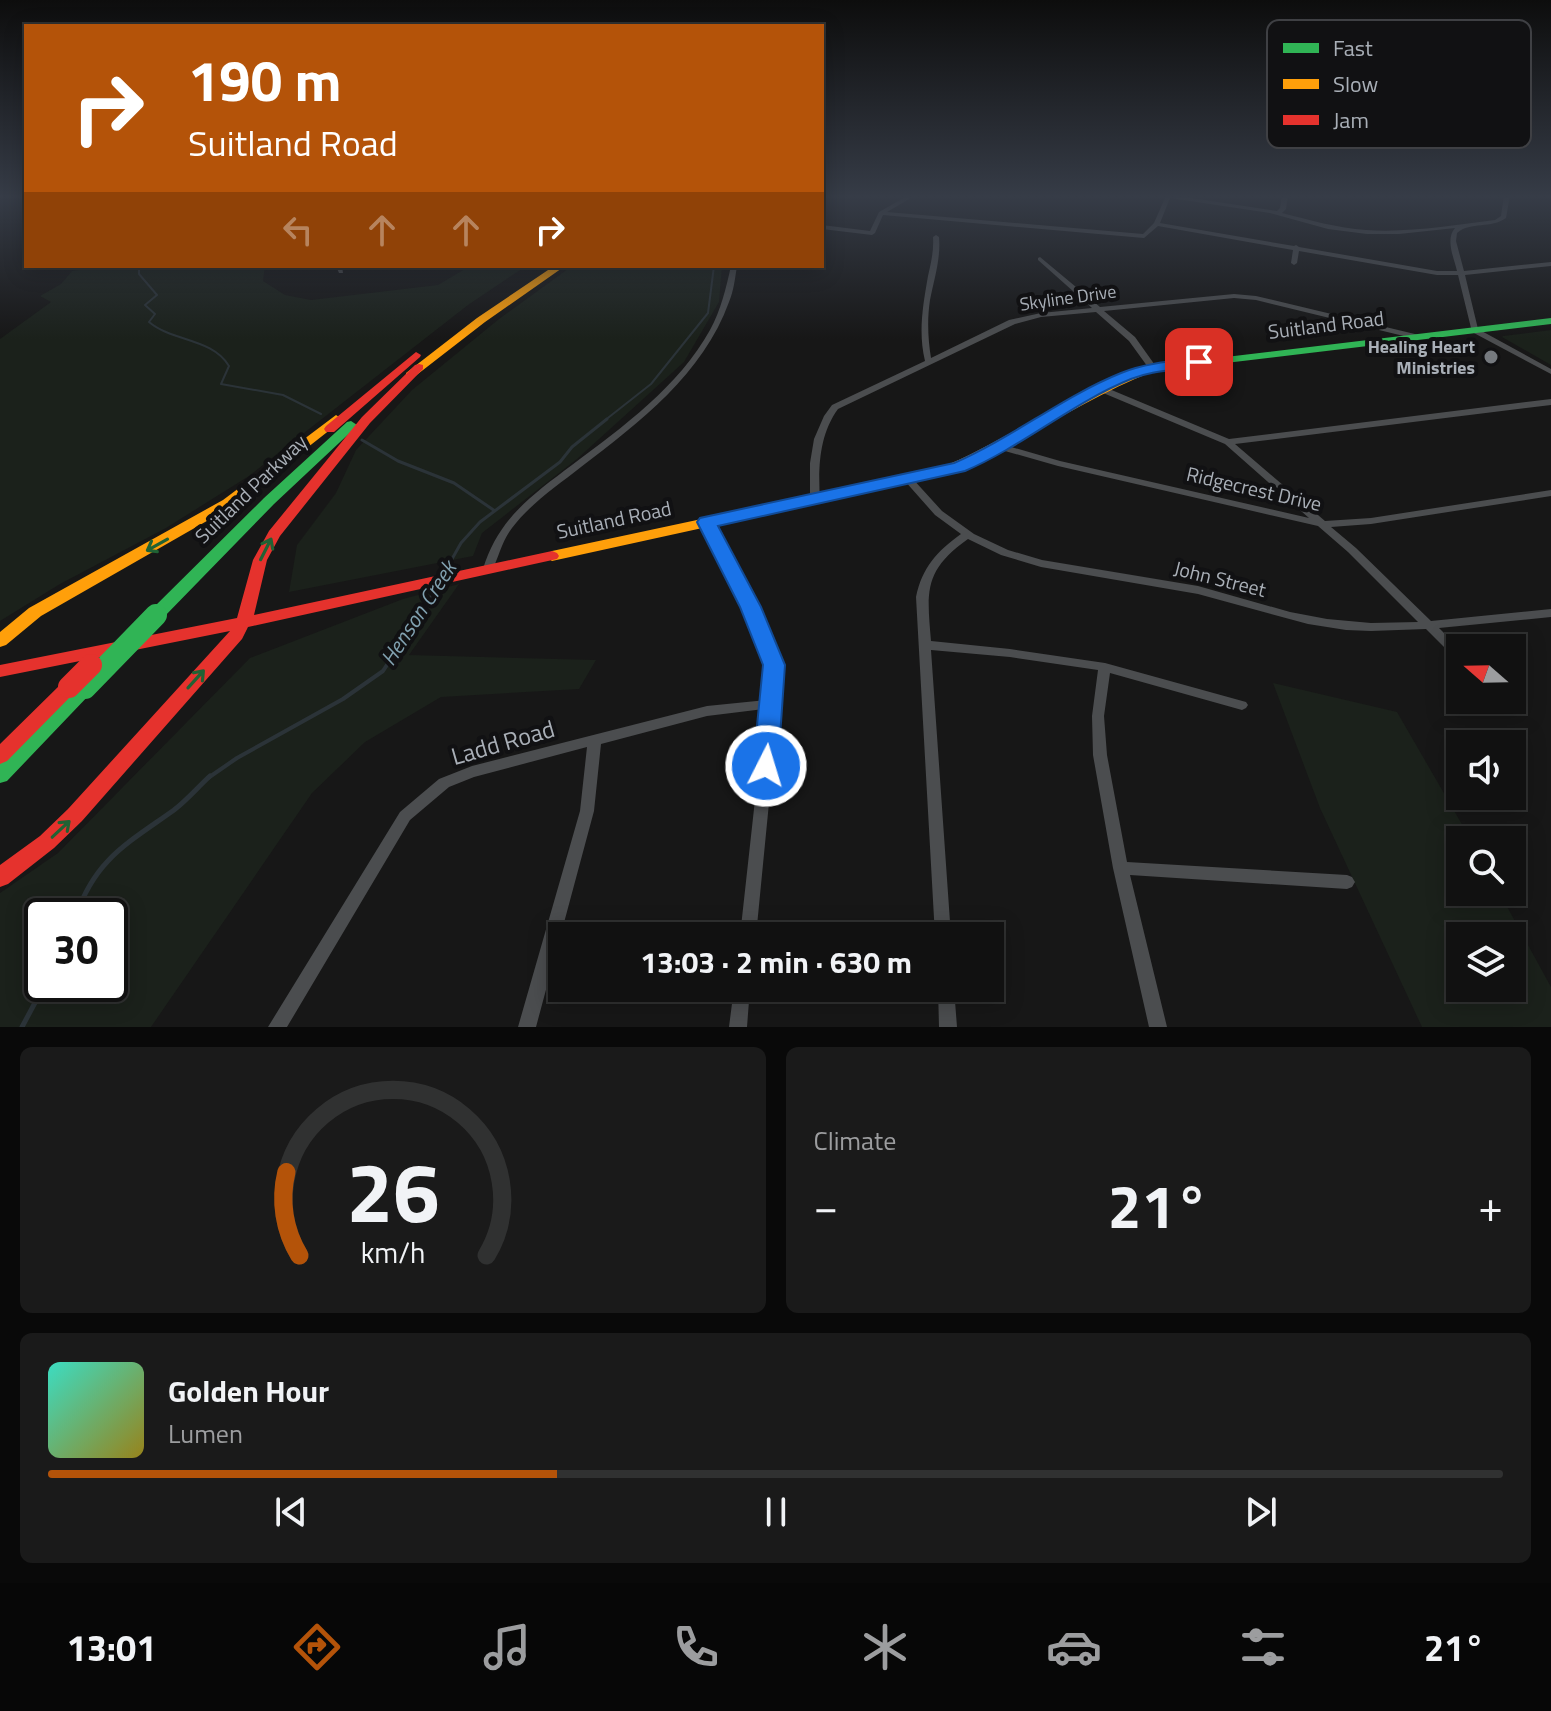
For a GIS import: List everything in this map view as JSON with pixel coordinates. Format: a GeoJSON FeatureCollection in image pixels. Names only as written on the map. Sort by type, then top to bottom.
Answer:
{"type":"FeatureCollection","features":[{"type":"Feature","properties":{"kind":"main road","name":"Suitland Parkway"},"geometry":{"type":"LineString","coordinates":[[0,775],[77,687],[276,480],[358,404],[437,339],[535,268]]}},
{"type":"Feature","properties":{"kind":"main road","name":"Suitland Parkway"},"geometry":{"type":"LineString","coordinates":[[148,615],[300,471],[419,367],[557,268]]}},
{"type":"Feature","properties":{"kind":"main road","name":"Suitland Road"},"geometry":{"type":"LineString","coordinates":[[0,671],[243,623],[959,467],[1001,447],[1099,388],[1153,368],[1551,321]]}},
{"type":"Feature","properties":{"kind":"main road"},"geometry":{"type":"LineString","coordinates":[[0,877],[47,842],[89,801],[243,623],[260,560],[274,534],[361,427],[419,367]]}},
{"type":"Feature","properties":{"kind":"main road"},"geometry":{"type":"LineString","coordinates":[[0,641],[35,612],[228,503],[358,404]]}},
{"type":"Feature","properties":{"kind":"main road","name":"Suitland Parkway"},"geometry":{"type":"LineString","coordinates":[[0,756],[77,687]]}},
{"type":"Feature","properties":{"kind":"street"},"geometry":{"type":"LineString","coordinates":[[928,360],[924,338],[926,305],[937,243]]}},
{"type":"Feature","properties":{"kind":"street"},"geometry":{"type":"LineString","coordinates":[[1271,243],[1361,261],[1460,273],[1551,264]]}},
{"type":"Feature","properties":{"kind":"street"},"geometry":{"type":"LineString","coordinates":[[1453,243],[1475,330],[1551,372]]}},
{"type":"Feature","properties":{"kind":"street"},"geometry":{"type":"LineString","coordinates":[[1294,263],[1296,247]]}},
{"type":"Feature","properties":{"kind":"street"},"geometry":{"type":"LineString","coordinates":[[1040,259],[1101,309],[1132,339],[1153,368]]}},
{"type":"Feature","properties":{"kind":"street"},"geometry":{"type":"LineString","coordinates":[[488,569],[492,550],[515,517],[646,407],[700,354],[729,301],[734,268]]}},
{"type":"Feature","properties":{"kind":"street","name":"Skyline Drive"},"geometry":{"type":"LineString","coordinates":[[815,499],[817,450],[828,414],[844,401],[1012,322],[1041,315],[1244,297],[1416,337]]}},
{"type":"Feature","properties":{"kind":"street"},"geometry":{"type":"LineString","coordinates":[[1099,388],[1228,442],[1323,524],[1446,641]]}},
{"type":"Feature","properties":{"kind":"street"},"geometry":{"type":"LineString","coordinates":[[1228,442],[1551,402]]}},
{"type":"Feature","properties":{"kind":"street","name":"Ridgecrest Drive"},"geometry":{"type":"LineString","coordinates":[[1001,447],[1028,456],[1323,524],[1371,521],[1551,493]]}},
{"type":"Feature","properties":{"kind":"street","name":"John Street"},"geometry":{"type":"LineString","coordinates":[[909,480],[928,506],[965,536],[1063,569],[1166,584],[1334,624],[1371,626],[1551,613]]}},
{"type":"Feature","properties":{"kind":"street"},"geometry":{"type":"LineString","coordinates":[[707,522],[751,607],[774,665],[749,922]]}},
{"type":"Feature","properties":{"kind":"street"},"geometry":{"type":"LineString","coordinates":[[942,922],[922,597],[925,580],[940,555],[965,536]]}},
{"type":"Feature","properties":{"kind":"street"},"geometry":{"type":"LineString","coordinates":[[925,645],[1053,658],[1105,667],[1242,705]]}},
{"type":"Feature","properties":{"kind":"street"},"geometry":{"type":"LineString","coordinates":[[1105,667],[1098,716],[1100,755],[1121,868],[1158,1027]]}},
{"type":"Feature","properties":{"kind":"street","name":"Ladd Road"},"geometry":{"type":"LineString","coordinates":[[277,1027],[373,864],[405,816],[444,783],[472,772],[707,711],[771,704]]}},
{"type":"Feature","properties":{"kind":"street"},"geometry":{"type":"LineString","coordinates":[[527,1027],[587,811],[595,739]]}},
{"type":"Feature","properties":{"kind":"street"},"geometry":{"type":"LineString","coordinates":[[1121,868],[1347,882]]}},
{"type":"Feature","properties":{"kind":"street"},"geometry":{"type":"LineString","coordinates":[[738,1027],[741,1002]]}},
{"type":"Feature","properties":{"kind":"street"},"geometry":{"type":"LineString","coordinates":[[947,1002],[948,1027]]}},
{"type":"Feature","properties":{"kind":"shaded area"},"geometry":{"type":"Polygon","coordinates":[[[95,268],[265,268],[263,281],[285,295],[311,300],[438,285],[467,268],[523,268],[468,305],[249,476],[166,528],[60,584],[0,621],[0,339],[51,302],[40,296],[61,284],[72,271],[95,268]]]}},
{"type":"Feature","properties":{"kind":"shaded area"},"geometry":{"type":"Polygon","coordinates":[[[569,268],[722,268],[719,302],[684,362],[577,459],[482,533],[473,556],[289,592],[297,545],[336,493],[356,450],[412,390],[499,319],[569,268]]]}},
{"type":"Feature","properties":{"kind":"shaded area"},"geometry":{"type":"Polygon","coordinates":[[[1551,330],[1551,365],[1502,337],[1503,336],[1551,330]]]}},
{"type":"Feature","properties":{"kind":"shaded area"},"geometry":{"type":"Polygon","coordinates":[[[459,584],[409,655],[596,660],[579,689],[441,697],[365,742],[312,793],[151,1027],[0,1027],[0,893],[58,853],[250,658],[403,599],[459,584]]]}},
{"type":"Feature","properties":{"kind":"shaded area"},"geometry":{"type":"Polygon","coordinates":[[[1273,683],[1397,712],[1446,797],[1446,810],[1454,810],[1463,826],[1446,826],[1446,906],[1507,906],[1515,922],[1446,922],[1446,1002],[1526,1002],[1526,941],[1551,987],[1551,1027],[1422,1027],[1320,808],[1273,683]]]}},
{"type":"Feature","properties":{"kind":"waterway"},"geometry":{"type":"LineString","coordinates":[[139,268],[139,274],[157,295],[145,305],[155,314],[149,322],[203,345],[222,357],[229,366],[221,384],[283,395],[321,414]]}},
{"type":"Feature","properties":{"kind":"waterway","name":"Henson Creek"},"geometry":{"type":"LineString","coordinates":[[604,421],[651,384],[708,313],[714,268]]}},
{"type":"Feature","properties":{"kind":"waterway","name":"Henson Creek"},"geometry":{"type":"LineString","coordinates":[[495,511],[560,462],[572,447],[607,419]]}},
{"type":"Feature","properties":{"kind":"waterway"},"geometry":{"type":"LineString","coordinates":[[362,440],[398,461],[454,483],[495,511]]}},
{"type":"Feature","properties":{"kind":"waterway","name":"Henson Creek"},"geometry":{"type":"LineString","coordinates":[[443,575],[461,543],[495,511]]}},
{"type":"Feature","properties":{"kind":"waterway","name":"Henson Creek"},"geometry":{"type":"LineString","coordinates":[[208,778],[237,758],[343,699],[383,671],[439,585]]}},
{"type":"Feature","properties":{"kind":"waterway","name":"Henson Creek"},"geometry":{"type":"LineString","coordinates":[[83,898],[103,866],[115,854],[179,806],[210,776]]}},
{"type":"Feature","properties":{"kind":"waterway","name":"Henson Creek"},"geometry":{"type":"LineString","coordinates":[[22,1027],[35,1002]]}},
{"type":"Feature","properties":{"kind":"traffic: fast"},"geometry":{"type":"LineString","coordinates":[[1150,369],[1551,321]]}},
{"type":"Feature","properties":{"kind":"traffic: fast"},"geometry":{"type":"LineString","coordinates":[[156,615],[269,501],[351,425]]}},
{"type":"Feature","properties":{"kind":"traffic: fast"},"geometry":{"type":"LineString","coordinates":[[85,688],[156,615]]}},
{"type":"Feature","properties":{"kind":"traffic: fast"},"geometry":{"type":"LineString","coordinates":[[0,775],[85,688]]}},
{"type":"Feature","properties":{"kind":"traffic: slow"},"geometry":{"type":"LineString","coordinates":[[410,375],[481,320],[557,268]]}},
{"type":"Feature","properties":{"kind":"traffic: slow"},"geometry":{"type":"LineString","coordinates":[[552,556],[944,471],[997,447],[1097,391],[1150,369]]}},
{"type":"Feature","properties":{"kind":"traffic: slow"},"geometry":{"type":"LineString","coordinates":[[0,641],[35,612],[228,503],[336,419]]}},
{"type":"Feature","properties":{"kind":"traffic: jam"},"geometry":{"type":"LineString","coordinates":[[330,429],[416,355]]}},
{"type":"Feature","properties":{"kind":"traffic: jam"},"geometry":{"type":"LineString","coordinates":[[0,877],[47,842],[75,815],[236,635],[245,618],[260,560],[274,534],[366,420],[419,367]]}},
{"type":"Feature","properties":{"kind":"traffic: jam"},"geometry":{"type":"LineString","coordinates":[[0,671],[214,629],[552,556]]}},
{"type":"Feature","properties":{"kind":"traffic: jam"},"geometry":{"type":"LineString","coordinates":[[69,687],[91,665]]}},
{"type":"Feature","properties":{"kind":"traffic: jam"},"geometry":{"type":"LineString","coordinates":[[0,756],[67,689]]}},
{"type":"Feature","properties":{"kind":"place","name":"Healing Heart Ministries"},"geometry":{"type":"Point","coordinates":[1491,357]}},
{"type":"Feature","properties":{"kind":"route"},"geometry":{"type":"LineString","coordinates":[[766,766],[774,665],[751,607],[707,522],[959,467],[989,454],[1099,388],[1126,376],[1153,368],[1199,362]]}}]}
